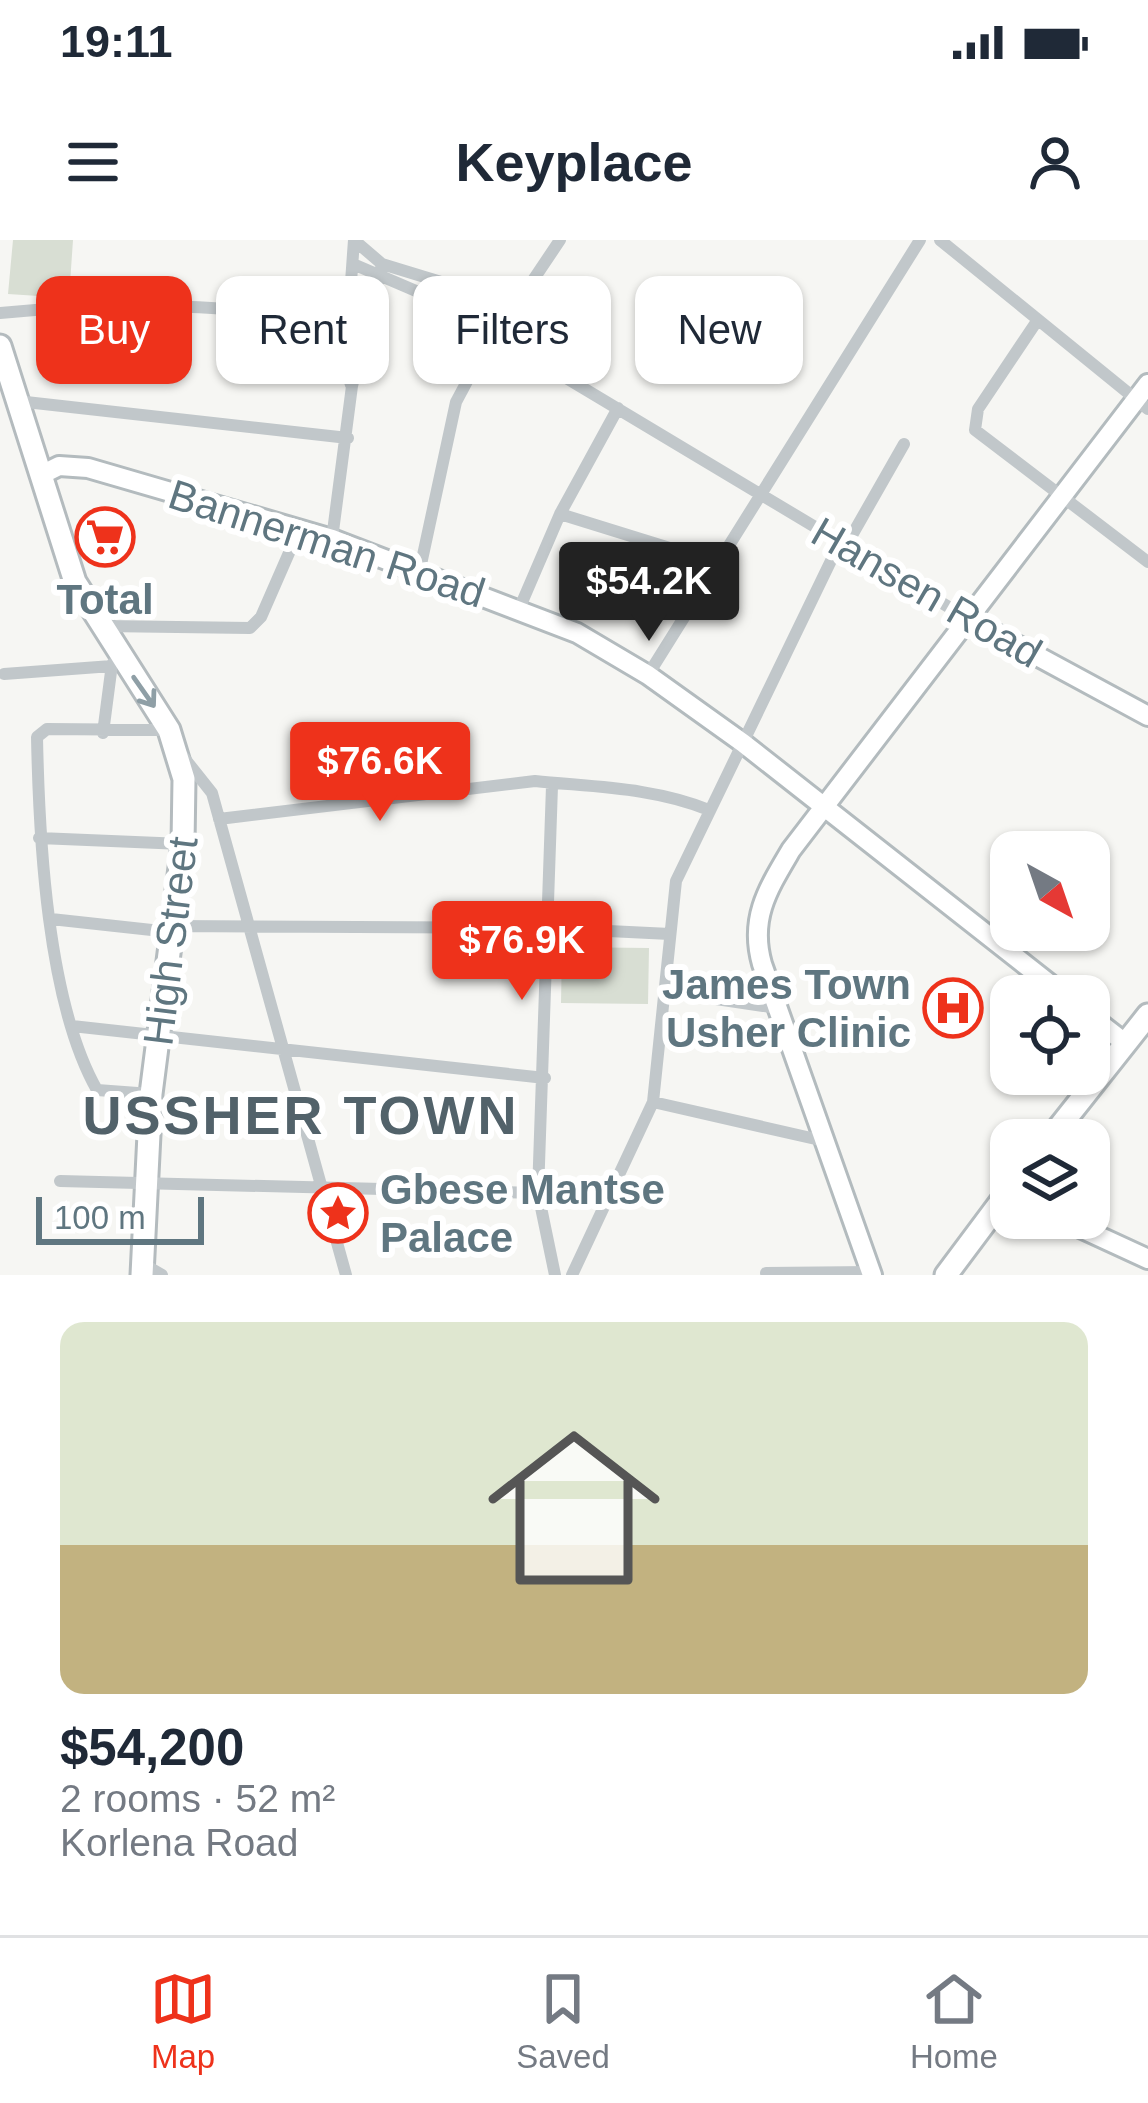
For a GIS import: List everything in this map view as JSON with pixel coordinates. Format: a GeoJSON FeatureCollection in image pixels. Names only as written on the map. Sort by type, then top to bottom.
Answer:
{"type":"FeatureCollection","features":[{"type":"Feature","properties":{"kind":"main road","name":"High Street"},"geometry":{"type":"LineString","coordinates":[[0,346],[71,573],[113,658],[169,730],[178,752],[186,812],[151,1094],[145,1180],[149,1271]]}},
{"type":"Feature","properties":{"kind":"main road"},"geometry":{"type":"LineString","coordinates":[[1065,1119],[1148,1015]]}},
{"type":"Feature","properties":{"kind":"main road"},"geometry":{"type":"LineString","coordinates":[[946,1275],[990,1219]]}},
{"type":"Feature","properties":{"kind":"street"},"geometry":{"type":"LineString","coordinates":[[352,276],[354,240]]}},
{"type":"Feature","properties":{"kind":"street"},"geometry":{"type":"LineString","coordinates":[[354,240],[380,271],[413,287]]}},
{"type":"Feature","properties":{"kind":"street"},"geometry":{"type":"LineString","coordinates":[[539,276],[560,240]]}},
{"type":"Feature","properties":{"kind":"street"},"geometry":{"type":"LineString","coordinates":[[648,675],[920,240]]}},
{"type":"Feature","properties":{"kind":"street"},"geometry":{"type":"LineString","coordinates":[[766,1273],[872,1274],[820,1140],[755,939],[758,916],[783,864],[821,809],[1064,493],[1144,397],[1037,321],[940,240]]}},
{"type":"Feature","properties":{"kind":"street"},"geometry":{"type":"LineString","coordinates":[[353,265],[413,278]]}},
{"type":"Feature","properties":{"kind":"street"},"geometry":{"type":"LineString","coordinates":[[379,276],[380,271]]}},
{"type":"Feature","properties":{"kind":"street"},"geometry":{"type":"LineString","coordinates":[[0,313],[115,302],[216,308]]}},
{"type":"Feature","properties":{"kind":"street"},"geometry":{"type":"LineString","coordinates":[[1037,321],[982,401],[974,426],[1148,562]]}},
{"type":"Feature","properties":{"kind":"street"},"geometry":{"type":"LineString","coordinates":[[420,568],[456,402],[466,384]]}},
{"type":"Feature","properties":{"kind":"street","name":"Hansen Road"},"geometry":{"type":"LineString","coordinates":[[577,384],[967,618],[1147,713]]}},
{"type":"Feature","properties":{"kind":"street"},"geometry":{"type":"LineString","coordinates":[[332,539],[352,386]]}},
{"type":"Feature","properties":{"kind":"street"},"geometry":{"type":"LineString","coordinates":[[17,401],[348,438]]}},
{"type":"Feature","properties":{"kind":"street"},"geometry":{"type":"LineString","coordinates":[[520,607],[560,514],[618,408]]}},
{"type":"Feature","properties":{"kind":"street"},"geometry":{"type":"LineString","coordinates":[[572,1275],[653,1102],[676,881],[844,542],[904,444]]}},
{"type":"Feature","properties":{"kind":"street","name":"Bannerman Road"},"geometry":{"type":"LineString","coordinates":[[41,475],[59,466],[88,469],[332,539],[520,607],[648,675],[743,743],[1038,975]]}},
{"type":"Feature","properties":{"kind":"street"},"geometry":{"type":"LineString","coordinates":[[560,514],[718,563]]}},
{"type":"Feature","properties":{"kind":"street"},"geometry":{"type":"LineString","coordinates":[[99,626],[250,628],[261,617],[299,530]]}},
{"type":"Feature","properties":{"kind":"street"},"geometry":{"type":"LineString","coordinates":[[4,674],[113,658],[103,733]]}},
{"type":"Feature","properties":{"kind":"street"},"geometry":{"type":"LineString","coordinates":[[151,1094],[97,1090],[72,1026],[39,838],[37,737],[47,729],[169,730]]}},
{"type":"Feature","properties":{"kind":"street"},"geometry":{"type":"LineString","coordinates":[[178,752],[212,793],[253,926],[346,1275]]}},
{"type":"Feature","properties":{"kind":"street"},"geometry":{"type":"LineString","coordinates":[[219,819],[535,781],[552,786],[608,784],[709,810]]}},
{"type":"Feature","properties":{"kind":"street"},"geometry":{"type":"LineString","coordinates":[[552,786],[538,1193],[552,1274]]}},
{"type":"Feature","properties":{"kind":"street"},"geometry":{"type":"LineString","coordinates":[[39,838],[183,844]]}},
{"type":"Feature","properties":{"kind":"street"},"geometry":{"type":"LineString","coordinates":[[51,919],[171,929],[547,928],[670,934]]}},
{"type":"Feature","properties":{"kind":"street"},"geometry":{"type":"LineString","coordinates":[[668,992],[777,1008]]}},
{"type":"Feature","properties":{"kind":"street"},"geometry":{"type":"LineString","coordinates":[[72,1026],[545,1078]]}},
{"type":"Feature","properties":{"kind":"street"},"geometry":{"type":"LineString","coordinates":[[1110,1031],[1125,1043]]}},
{"type":"Feature","properties":{"kind":"street"},"geometry":{"type":"LineString","coordinates":[[653,1102],[820,1140]]}},
{"type":"Feature","properties":{"kind":"street"},"geometry":{"type":"LineString","coordinates":[[60,1181],[538,1193]]}},
{"type":"Feature","properties":{"kind":"street"},"geometry":{"type":"LineString","coordinates":[[1105,1239],[1148,1259]]}},
{"type":"Feature","properties":{"kind":"shaded area"},"geometry":{"type":"Polygon","coordinates":[[[13,240],[73,240],[71,276],[36,276],[36,296],[8,294],[13,240]]]}},
{"type":"Feature","properties":{"kind":"shaded area"},"geometry":{"type":"Polygon","coordinates":[[[562,947],[649,948],[648,1004],[561,1003],[562,947]]]}},
{"type":"Feature","properties":{"kind":"place","name":"Total"},"geometry":{"type":"Point","coordinates":[105,537]}},
{"type":"Feature","properties":{"kind":"place","name":"James Town Usher Clinic"},"geometry":{"type":"Point","coordinates":[953,1008]}},
{"type":"Feature","properties":{"kind":"place","name":"Gbese Mantse Palace"},"geometry":{"type":"Point","coordinates":[338,1213]}},
{"type":"Feature","properties":{"kind":"district","name":"USSHER TOWN"},"geometry":{"type":"Point","coordinates":[301,1115]}}]}
